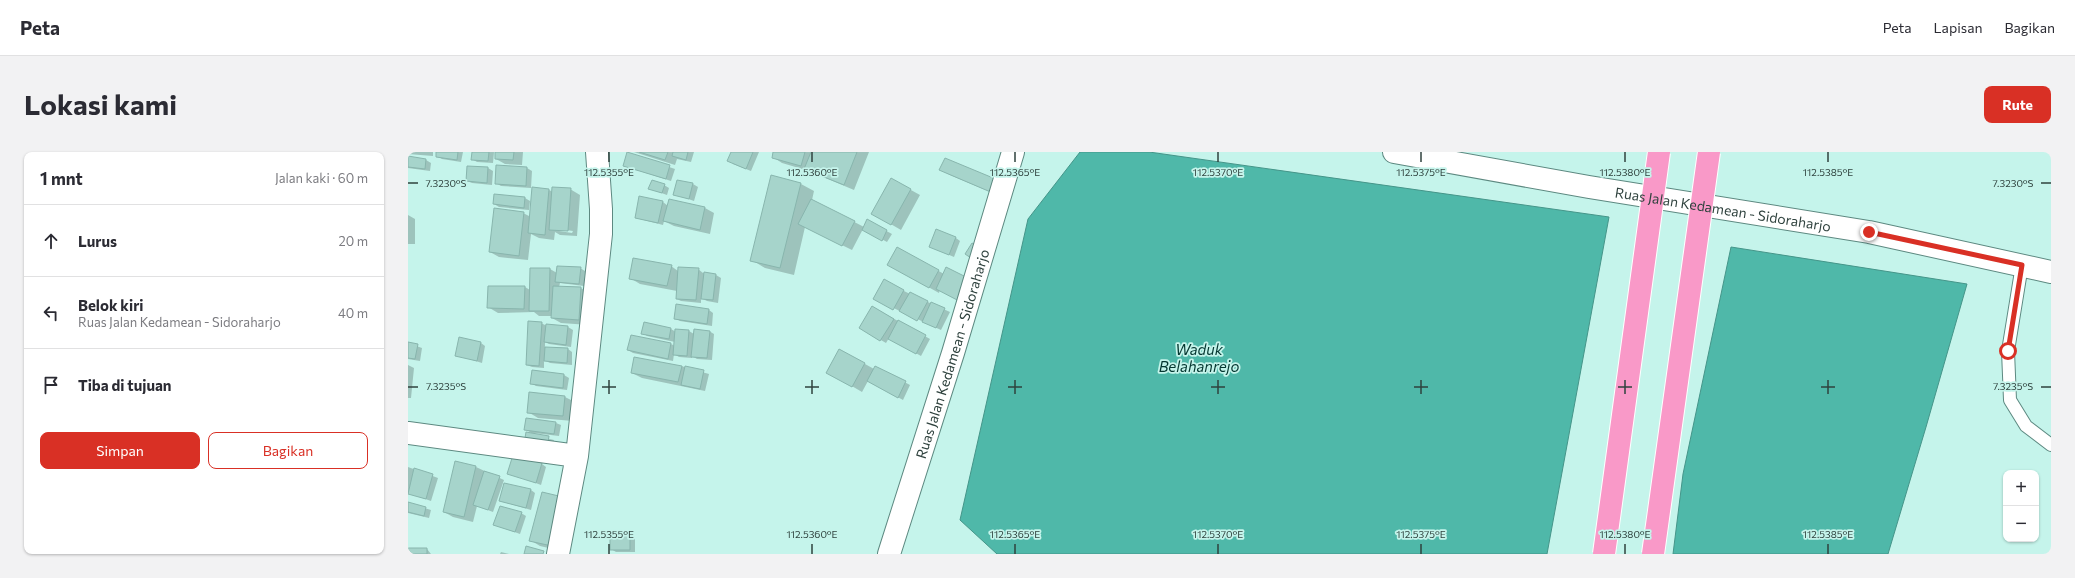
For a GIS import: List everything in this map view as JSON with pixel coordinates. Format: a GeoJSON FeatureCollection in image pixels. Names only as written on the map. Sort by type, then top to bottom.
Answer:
{"type":"FeatureCollection","features":[{"type":"Feature","properties":{"kind":"highway"},"geometry":{"type":"LineString","coordinates":[[1604,554],[1659,152]]}},
{"type":"Feature","properties":{"kind":"highway"},"geometry":{"type":"LineString","coordinates":[[1653,554],[1709,152]]}},
{"type":"Feature","properties":{"kind":"main road"},"geometry":{"type":"LineString","coordinates":[[558,554],[577,456],[601,234],[601,209],[597,152]]}},
{"type":"Feature","properties":{"kind":"main road","name":"Ruas Jalan Kedamean - Sidoraharjo"},"geometry":{"type":"LineString","coordinates":[[889,554],[953,353],[1013,152]]}},
{"type":"Feature","properties":{"kind":"main road","name":"Ruas Jalan Kedamean - Sidoraharjo"},"geometry":{"type":"LineString","coordinates":[[1394,152],[1589,187],[1869,232],[2051,272]]}},
{"type":"Feature","properties":{"kind":"main road"},"geometry":{"type":"LineString","coordinates":[[408,433],[577,456]]}},
{"type":"Feature","properties":{"kind":"lane"},"geometry":{"type":"LineString","coordinates":[[2022,265],[2008,351],[2010,400],[2026,426],[2051,445]]}},
{"type":"Feature","properties":{"kind":"water","name":"Waduk Belahanrejo"},"geometry":{"type":"Polygon","coordinates":[[[1080,152],[1149,152],[1609,217],[1547,554],[997,554],[960,520],[1028,219],[1080,152]]]}},
{"type":"Feature","properties":{"kind":"water"},"geometry":{"type":"Polygon","coordinates":[[[1731,247],[1967,284],[1888,554],[1673,554],[1683,474],[1731,247]]]}},
{"type":"Feature","properties":{"kind":"building"},"geometry":{"type":"Polygon","coordinates":[[[436,152],[458,152],[457,160],[436,157],[436,152]]]}},
{"type":"Feature","properties":{"kind":"building"},"geometry":{"type":"Polygon","coordinates":[[[472,152],[489,152],[488,161],[471,160],[472,152]]]}},
{"type":"Feature","properties":{"kind":"building"},"geometry":{"type":"Polygon","coordinates":[[[495,152],[514,152],[513,160],[495,159],[495,152]]]}},
{"type":"Feature","properties":{"kind":"building"},"geometry":{"type":"Polygon","coordinates":[[[627,152],[670,165],[666,179],[623,166],[627,152]]]}},
{"type":"Feature","properties":{"kind":"building"},"geometry":{"type":"Polygon","coordinates":[[[639,152],[668,152],[665,160],[639,152]]]}},
{"type":"Feature","properties":{"kind":"building"},"geometry":{"type":"Polygon","coordinates":[[[673,152],[688,152],[686,160],[672,156],[673,152]]]}},
{"type":"Feature","properties":{"kind":"building"},"geometry":{"type":"Polygon","coordinates":[[[731,152],[753,152],[746,169],[727,161],[731,152]]]}},
{"type":"Feature","properties":{"kind":"building"},"geometry":{"type":"Polygon","coordinates":[[[773,152],[805,152],[801,166],[772,158],[773,152]]]}},
{"type":"Feature","properties":{"kind":"building"},"geometry":{"type":"Polygon","coordinates":[[[811,152],[857,152],[844,185],[804,169],[811,152]]]}},
{"type":"Feature","properties":{"kind":"building"},"geometry":{"type":"Polygon","coordinates":[[[408,156],[426,159],[425,169],[408,167],[408,156]]]}},
{"type":"Feature","properties":{"kind":"building"},"geometry":{"type":"Polygon","coordinates":[[[945,158],[998,180],[993,193],[939,170],[945,158]]]}},
{"type":"Feature","properties":{"kind":"building"},"geometry":{"type":"Polygon","coordinates":[[[496,165],[527,167],[526,186],[495,184],[496,165]]]}},
{"type":"Feature","properties":{"kind":"building"},"geometry":{"type":"Polygon","coordinates":[[[467,166],[488,167],[487,183],[466,181],[467,166]]]}},
{"type":"Feature","properties":{"kind":"building"},"geometry":{"type":"Polygon","coordinates":[[[771,175],[801,183],[780,268],[750,261],[771,175]]]}},
{"type":"Feature","properties":{"kind":"building"},"geometry":{"type":"Polygon","coordinates":[[[891,178],[911,189],[891,225],[871,214],[891,178]]]}},
{"type":"Feature","properties":{"kind":"building"},"geometry":{"type":"Polygon","coordinates":[[[652,180],[665,184],[662,193],[648,189],[652,180]]]}},
{"type":"Feature","properties":{"kind":"building"},"geometry":{"type":"Polygon","coordinates":[[[677,180],[693,183],[689,199],[673,195],[677,180]]]}},
{"type":"Feature","properties":{"kind":"building"},"geometry":{"type":"Polygon","coordinates":[[[532,187],[549,189],[545,235],[528,233],[532,187]]]}},
{"type":"Feature","properties":{"kind":"building"},"geometry":{"type":"Polygon","coordinates":[[[552,187],[571,188],[568,231],[549,230],[552,187]]]}},
{"type":"Feature","properties":{"kind":"building"},"geometry":{"type":"Polygon","coordinates":[[[494,194],[525,197],[524,208],[493,204],[494,194]]]}},
{"type":"Feature","properties":{"kind":"building"},"geometry":{"type":"Polygon","coordinates":[[[639,196],[663,201],[658,223],[635,218],[639,196]]]}},
{"type":"Feature","properties":{"kind":"building"},"geometry":{"type":"Polygon","coordinates":[[[669,199],[705,207],[700,230],[663,221],[669,199]]]}},
{"type":"Feature","properties":{"kind":"building"},"geometry":{"type":"Polygon","coordinates":[[[811,199],[855,221],[842,246],[798,224],[811,199]]]}},
{"type":"Feature","properties":{"kind":"building"},"geometry":{"type":"Polygon","coordinates":[[[494,208],[524,212],[519,256],[489,252],[494,208]]]}},
{"type":"Feature","properties":{"kind":"building"},"geometry":{"type":"Polygon","coordinates":[[[867,219],[887,230],[882,241],[862,230],[867,219]]]}},
{"type":"Feature","properties":{"kind":"building"},"geometry":{"type":"Polygon","coordinates":[[[936,229],[956,237],[949,255],[929,247],[936,229]]]}},
{"type":"Feature","properties":{"kind":"building"},"geometry":{"type":"Polygon","coordinates":[[[972,243],[980,247],[974,260],[965,254],[972,243]]]}},
{"type":"Feature","properties":{"kind":"building"},"geometry":{"type":"Polygon","coordinates":[[[897,247],[939,270],[929,288],[887,265],[897,247]]]}},
{"type":"Feature","properties":{"kind":"building"},"geometry":{"type":"Polygon","coordinates":[[[633,258],[672,265],[667,286],[629,279],[633,258]]]}},
{"type":"Feature","properties":{"kind":"building"},"geometry":{"type":"Polygon","coordinates":[[[557,266],[581,267],[579,284],[555,282],[557,266]]]}},
{"type":"Feature","properties":{"kind":"building"},"geometry":{"type":"Polygon","coordinates":[[[678,267],[699,268],[696,300],[676,299],[678,267]]]}},
{"type":"Feature","properties":{"kind":"building"},"geometry":{"type":"Polygon","coordinates":[[[946,267],[970,279],[959,301],[936,289],[946,267]]]}},
{"type":"Feature","properties":{"kind":"building"},"geometry":{"type":"Polygon","coordinates":[[[530,268],[550,268],[549,311],[529,311],[530,268]]]}},
{"type":"Feature","properties":{"kind":"building"},"geometry":{"type":"Polygon","coordinates":[[[704,272],[716,274],[713,300],[701,299],[704,272]]]}},
{"type":"Feature","properties":{"kind":"building"},"geometry":{"type":"Polygon","coordinates":[[[884,279],[904,290],[893,310],[873,299],[884,279]]]}},
{"type":"Feature","properties":{"kind":"building"},"geometry":{"type":"Polygon","coordinates":[[[488,286],[525,286],[524,309],[487,308],[488,286]]]}},
{"type":"Feature","properties":{"kind":"building"},"geometry":{"type":"Polygon","coordinates":[[[553,286],[581,287],[579,320],[551,318],[553,286]]]}},
{"type":"Feature","properties":{"kind":"building"},"geometry":{"type":"Polygon","coordinates":[[[910,292],[928,301],[917,321],[899,311],[910,292]]]}},
{"type":"Feature","properties":{"kind":"building"},"geometry":{"type":"Polygon","coordinates":[[[931,302],[945,308],[936,328],[922,322],[931,302]]]}},
{"type":"Feature","properties":{"kind":"building"},"geometry":{"type":"Polygon","coordinates":[[[676,304],[709,309],[707,324],[674,319],[676,304]]]}},
{"type":"Feature","properties":{"kind":"building"},"geometry":{"type":"Polygon","coordinates":[[[872,306],[894,319],[880,341],[859,328],[872,306]]]}},
{"type":"Feature","properties":{"kind":"building"},"geometry":{"type":"Polygon","coordinates":[[[898,320],[926,335],[916,354],[888,339],[898,320]]]}},
{"type":"Feature","properties":{"kind":"building"},"geometry":{"type":"Polygon","coordinates":[[[528,321],[542,322],[539,366],[526,365],[528,321]]]}},
{"type":"Feature","properties":{"kind":"building"},"geometry":{"type":"Polygon","coordinates":[[[644,322],[671,328],[669,339],[641,334],[644,322]]]}},
{"type":"Feature","properties":{"kind":"building"},"geometry":{"type":"Polygon","coordinates":[[[546,324],[568,326],[566,345],[544,342],[546,324]]]}},
{"type":"Feature","properties":{"kind":"building"},"geometry":{"type":"Polygon","coordinates":[[[675,329],[689,330],[687,356],[673,355],[675,329]]]}},
{"type":"Feature","properties":{"kind":"building"},"geometry":{"type":"Polygon","coordinates":[[[694,329],[710,331],[707,358],[691,357],[694,329]]]}},
{"type":"Feature","properties":{"kind":"building"},"geometry":{"type":"Polygon","coordinates":[[[631,335],[671,343],[668,359],[627,350],[631,335]]]}},
{"type":"Feature","properties":{"kind":"building"},"geometry":{"type":"Polygon","coordinates":[[[459,337],[481,342],[477,361],[455,356],[459,337]]]}},
{"type":"Feature","properties":{"kind":"building"},"geometry":{"type":"Polygon","coordinates":[[[408,342],[418,344],[415,359],[408,358],[408,342]]]}},
{"type":"Feature","properties":{"kind":"building"},"geometry":{"type":"Polygon","coordinates":[[[545,347],[568,348],[567,363],[544,361],[545,347]]]}},
{"type":"Feature","properties":{"kind":"building"},"geometry":{"type":"Polygon","coordinates":[[[839,349],[865,363],[852,387],[826,373],[839,349]]]}},
{"type":"Feature","properties":{"kind":"building"},"geometry":{"type":"Polygon","coordinates":[[[634,357],[682,366],[678,382],[631,373],[634,357]]]}},
{"type":"Feature","properties":{"kind":"building"},"geometry":{"type":"Polygon","coordinates":[[[685,366],[704,370],[700,389],[681,385],[685,366]]]}},
{"type":"Feature","properties":{"kind":"building"},"geometry":{"type":"Polygon","coordinates":[[[875,366],[906,381],[898,398],[867,381],[875,366]]]}},
{"type":"Feature","properties":{"kind":"building"},"geometry":{"type":"Polygon","coordinates":[[[532,370],[564,374],[563,388],[530,384],[532,370]]]}},
{"type":"Feature","properties":{"kind":"building"},"geometry":{"type":"Polygon","coordinates":[[[529,392],[565,396],[563,416],[527,413],[529,392]]]}},
{"type":"Feature","properties":{"kind":"building"},"geometry":{"type":"Polygon","coordinates":[[[526,418],[556,422],[554,434],[524,430],[526,418]]]}},
{"type":"Feature","properties":{"kind":"building"},"geometry":{"type":"Polygon","coordinates":[[[526,432],[549,436],[547,448],[524,444],[526,432]]]}},
{"type":"Feature","properties":{"kind":"building"},"geometry":{"type":"Polygon","coordinates":[[[513,455],[542,463],[536,483],[507,474],[513,455]]]}},
{"type":"Feature","properties":{"kind":"building"},"geometry":{"type":"Polygon","coordinates":[[[455,461],[476,466],[464,517],[443,512],[455,461]]]}},
{"type":"Feature","properties":{"kind":"building"},"geometry":{"type":"Polygon","coordinates":[[[414,468],[433,474],[426,499],[408,494],[414,468]]]}},
{"type":"Feature","properties":{"kind":"building"},"geometry":{"type":"Polygon","coordinates":[[[484,471],[500,476],[488,510],[473,505],[484,471]]]}},
{"type":"Feature","properties":{"kind":"building"},"geometry":{"type":"Polygon","coordinates":[[[504,483],[531,489],[526,508],[499,501],[504,483]]]}},
{"type":"Feature","properties":{"kind":"building"},"geometry":{"type":"Polygon","coordinates":[[[542,492],[563,497],[552,546],[529,541],[542,492]]]}},
{"type":"Feature","properties":{"kind":"building"},"geometry":{"type":"Polygon","coordinates":[[[408,502],[426,507],[424,516],[408,512],[408,502]]]}},
{"type":"Feature","properties":{"kind":"building"},"geometry":{"type":"Polygon","coordinates":[[[500,506],[522,512],[515,532],[493,525],[500,506]]]}},
{"type":"Feature","properties":{"kind":"building"},"geometry":{"type":"Polygon","coordinates":[[[610,534],[630,534],[630,550],[610,550],[610,534]]]}},
{"type":"Feature","properties":{"kind":"building"},"geometry":{"type":"Polygon","coordinates":[[[526,546],[544,551],[543,554],[524,554],[526,546]]]}},
{"type":"Feature","properties":{"kind":"building"},"geometry":{"type":"Polygon","coordinates":[[[408,548],[427,548],[427,554],[408,554],[408,548]]]}},
{"type":"Feature","properties":{"kind":"route"},"geometry":{"type":"LineString","coordinates":[[1869,232],[2022,265],[2008,351]]}}]}
